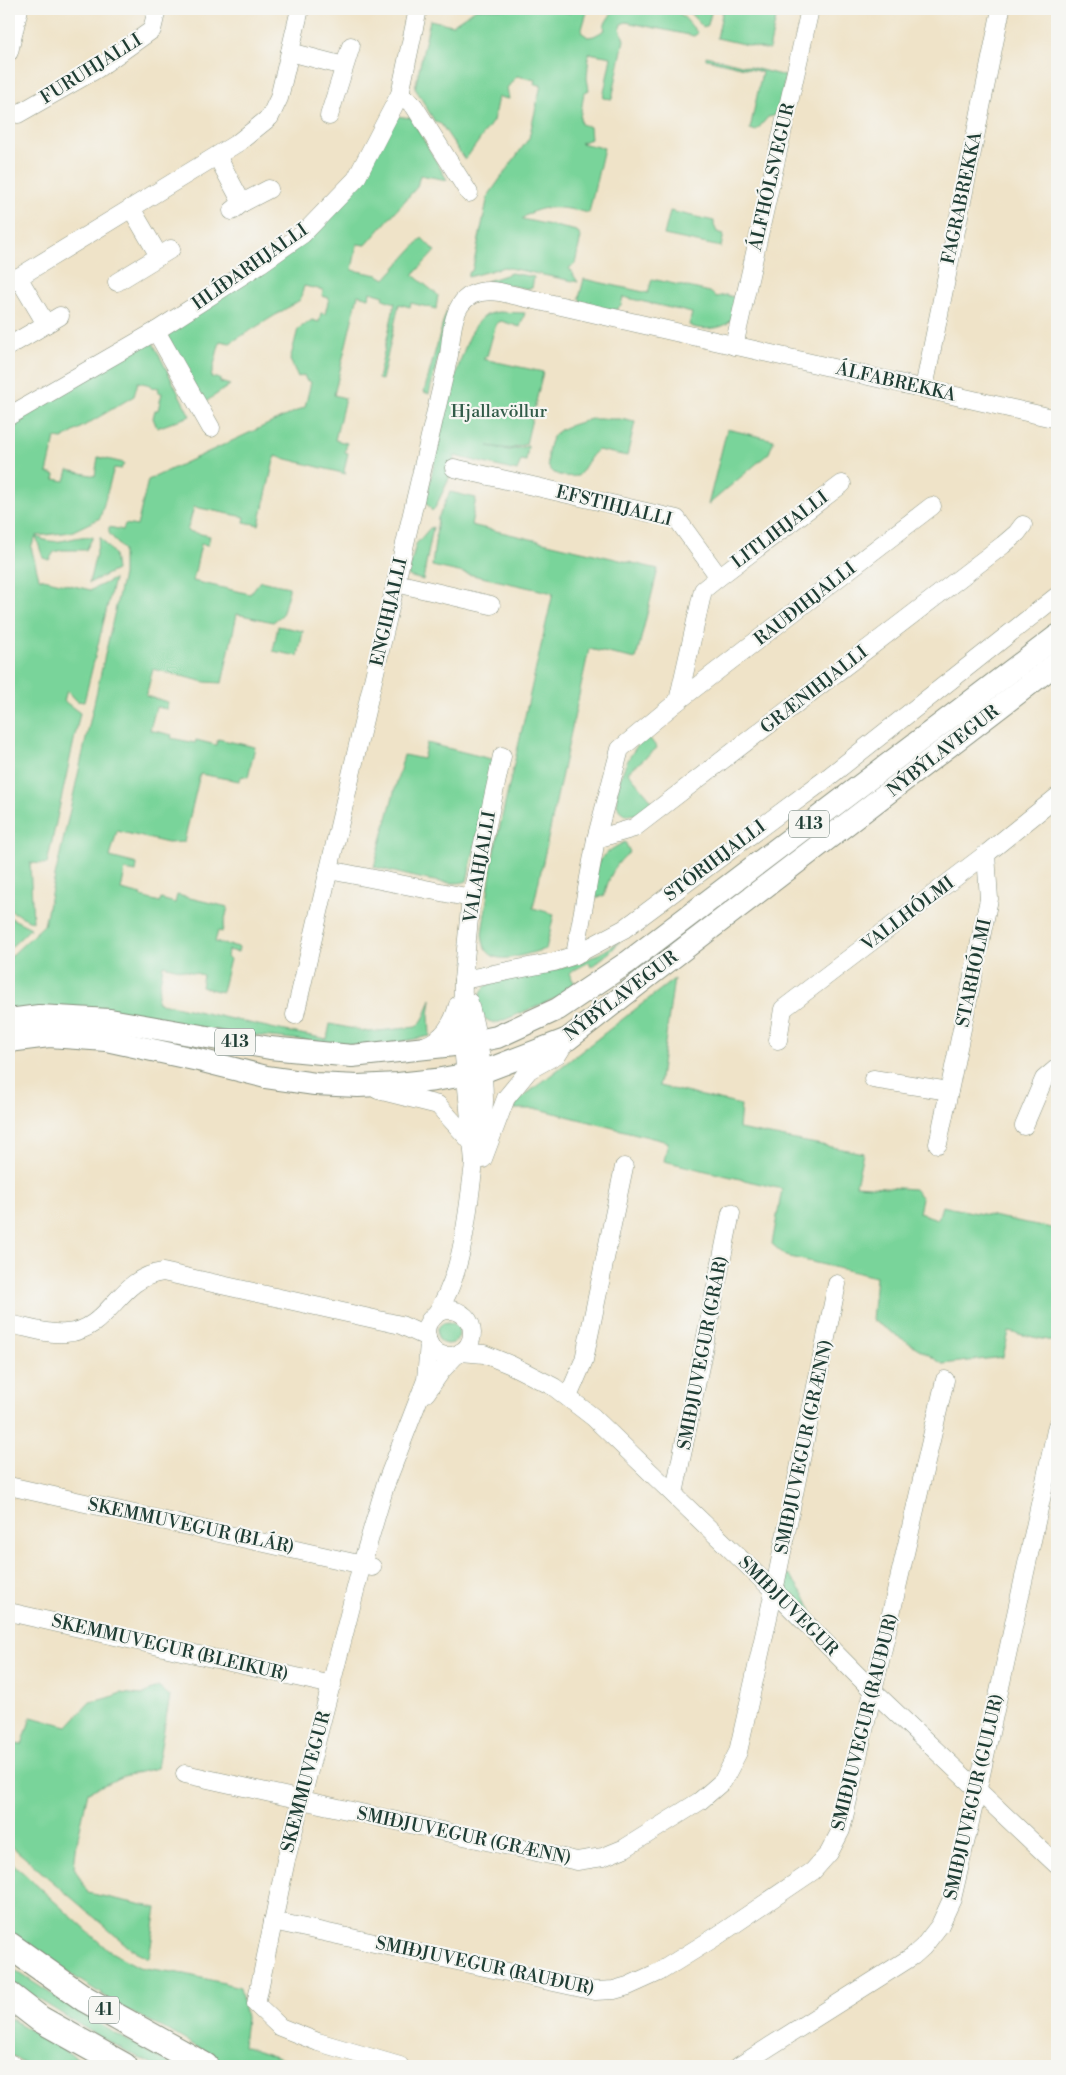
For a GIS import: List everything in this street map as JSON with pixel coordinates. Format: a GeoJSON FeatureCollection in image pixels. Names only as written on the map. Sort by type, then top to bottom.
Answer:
{"type":"FeatureCollection","features":[{"type":"Feature","properties":{"kind":"highway","name":"41"},"geometry":{"type":"LineString","coordinates":[[9,1945],[85,1999],[205,2066]]}},
{"type":"Feature","properties":{"kind":"highway","name":"41"},"geometry":{"type":"LineString","coordinates":[[9,1995],[40,2019],[124,2066]]}},
{"type":"Feature","properties":{"kind":"highway"},"geometry":{"type":"LineString","coordinates":[[9,2002],[40,2019]]}},
{"type":"Feature","properties":{"kind":"main road","name":"NÝBÝLAVEGUR"},"geometry":{"type":"LineString","coordinates":[[9,1020],[39,1016],[110,1020],[270,1048],[352,1056],[415,1050],[498,1037],[558,1009],[628,962],[1057,636]]}},
{"type":"Feature","properties":{"kind":"main road","name":"NÝBÝLAVEGUR"},"geometry":{"type":"LineString","coordinates":[[9,1041],[49,1036],[106,1040],[203,1061],[266,1078],[315,1084],[358,1086],[408,1083],[474,1073],[568,1039],[1057,663]]}},
{"type":"Feature","properties":{"kind":"street"},"geometry":{"type":"LineString","coordinates":[[9,52],[19,9]]}},
{"type":"Feature","properties":{"kind":"street","name":"FURUHJALLI"},"geometry":{"type":"LineString","coordinates":[[9,112],[18,114],[97,69],[152,30],[157,9]]}},
{"type":"Feature","properties":{"kind":"street"},"geometry":{"type":"LineString","coordinates":[[9,346],[53,320],[13,280],[240,142],[270,117],[278,98],[300,9]]}},
{"type":"Feature","properties":{"kind":"street","name":"HLÍÐARHJALLI"},"geometry":{"type":"LineString","coordinates":[[9,416],[156,331],[303,234],[356,179],[400,94],[418,9]]}},
{"type":"Feature","properties":{"kind":"street","name":"ÁLFHÓLSVEGUR"},"geometry":{"type":"LineString","coordinates":[[734,346],[810,9]]}},
{"type":"Feature","properties":{"kind":"street","name":"FAGRABREKKA"},"geometry":{"type":"LineString","coordinates":[[924,388],[1001,9]]}},
{"type":"Feature","properties":{"kind":"street"},"geometry":{"type":"LineString","coordinates":[[329,116],[351,46]]}},
{"type":"Feature","properties":{"kind":"street"},"geometry":{"type":"LineString","coordinates":[[290,52],[344,66]]}},
{"type":"Feature","properties":{"kind":"street"},"geometry":{"type":"LineString","coordinates":[[400,94],[414,106],[469,193]]}},
{"type":"Feature","properties":{"kind":"street"},"geometry":{"type":"LineString","coordinates":[[216,156],[237,207],[269,190]]}},
{"type":"Feature","properties":{"kind":"street"},"geometry":{"type":"LineString","coordinates":[[117,282],[165,252],[131,208]]}},
{"type":"Feature","properties":{"kind":"street","name":"ENGIHJALLI"},"geometry":{"type":"LineString","coordinates":[[295,1014],[449,355],[456,314],[465,298],[491,290],[734,346]]}},
{"type":"Feature","properties":{"kind":"street"},"geometry":{"type":"LineString","coordinates":[[156,331],[211,428]]}},
{"type":"Feature","properties":{"kind":"street","name":"ÁLFABREKKA"},"geometry":{"type":"LineString","coordinates":[[734,346],[1057,419]]}},
{"type":"Feature","properties":{"kind":"street","name":"EFSTIHJALLI"},"geometry":{"type":"LineString","coordinates":[[454,468],[677,519],[719,577]]}},
{"type":"Feature","properties":{"kind":"street","name":"LITLIHJALLI"},"geometry":{"type":"LineString","coordinates":[[719,577],[842,484]]}},
{"type":"Feature","properties":{"kind":"street","name":"RAUÐIHJALLI"},"geometry":{"type":"LineString","coordinates":[[678,702],[932,506]]}},
{"type":"Feature","properties":{"kind":"street","name":"GRÆNIHJALLI"},"geometry":{"type":"LineString","coordinates":[[596,839],[634,828],[1003,545],[1023,525]]}},
{"type":"Feature","properties":{"kind":"street"},"geometry":{"type":"LineString","coordinates":[[576,955],[596,839],[620,749],[678,702],[703,590],[719,577]]}},
{"type":"Feature","properties":{"kind":"street"},"geometry":{"type":"LineString","coordinates":[[396,583],[492,605]]}},
{"type":"Feature","properties":{"kind":"street","name":"STÓRIHJALLI"},"geometry":{"type":"LineString","coordinates":[[463,980],[554,962],[576,955],[624,929],[833,774],[1057,596]]}},
{"type":"Feature","properties":{"kind":"street","name":"VALAHJALLI"},"geometry":{"type":"LineString","coordinates":[[474,1073],[463,980],[472,898],[502,756]]}},
{"type":"Feature","properties":{"kind":"street","name":"VALLHÓLMI"},"geometry":{"type":"LineString","coordinates":[[778,1040],[783,1009],[986,854],[1057,796]]}},
{"type":"Feature","properties":{"kind":"street","name":"STARHÓLMI"},"geometry":{"type":"LineString","coordinates":[[938,1144],[989,899],[986,854]]}},
{"type":"Feature","properties":{"kind":"street"},"geometry":{"type":"LineString","coordinates":[[329,870],[472,898]]}},
{"type":"Feature","properties":{"kind":"street","name":"NÝBÝLAVEGUR"},"geometry":{"type":"LineString","coordinates":[[415,1050],[430,1044],[446,1032],[456,1014],[463,980]]}},
{"type":"Feature","properties":{"kind":"street"},"geometry":{"type":"LineString","coordinates":[[471,1192],[506,1098],[529,1070],[558,1054],[568,1039]]}},
{"type":"Feature","properties":{"kind":"street"},"geometry":{"type":"LineString","coordinates":[[1024,1126],[1044,1079],[1057,1068]]}},
{"type":"Feature","properties":{"kind":"street","name":"SKEMMUVEGUR"},"geometry":{"type":"LineString","coordinates":[[474,1073],[474,1162]]}},
{"type":"Feature","properties":{"kind":"street","name":"SKEMMUVEGUR"},"geometry":{"type":"LineString","coordinates":[[400,2066],[318,2042],[280,2027],[256,2004],[301,1800],[332,1685],[368,1565],[385,1486],[426,1380],[430,1330],[446,1299],[458,1262],[471,1192],[484,1102],[474,1073]]}},
{"type":"Feature","properties":{"kind":"street"},"geometry":{"type":"LineString","coordinates":[[873,1079],[949,1091]]}},
{"type":"Feature","properties":{"kind":"street"},"geometry":{"type":"LineString","coordinates":[[358,1086],[418,1099],[438,1106],[473,1144]]}},
{"type":"Feature","properties":{"kind":"street"},"geometry":{"type":"LineString","coordinates":[[568,1397],[584,1360],[624,1167]]}},
{"type":"Feature","properties":{"kind":"street","name":"SMIÐJUVEGUR (GRÁR)"},"geometry":{"type":"LineString","coordinates":[[674,1494],[731,1213]]}},
{"type":"Feature","properties":{"kind":"street","name":"SKEMMUVEGUR"},"geometry":{"type":"LineString","coordinates":[[458,1262],[461,1297],[470,1326]]}},
{"type":"Feature","properties":{"kind":"street"},"geometry":{"type":"LineString","coordinates":[[9,1324],[57,1333],[82,1330],[96,1323],[134,1283],[148,1275],[164,1272],[400,1325],[430,1330]]}},
{"type":"Feature","properties":{"kind":"street","name":"SMIÐJUVEGUR (GRÆNN)"},"geometry":{"type":"LineString","coordinates":[[185,1774],[578,1861],[603,1857],[625,1848],[709,1795],[729,1772],[738,1752],[774,1591],[837,1284]]}},
{"type":"Feature","properties":{"kind":"street"},"geometry":{"type":"LineString","coordinates":[[452,1311],[459,1313],[470,1326],[470,1343],[459,1354],[443,1355],[437,1353],[430,1330],[439,1313],[452,1311]]}},
{"type":"Feature","properties":{"kind":"street","name":"SMIÐJUVEGUR"},"geometry":{"type":"LineString","coordinates":[[470,1326],[486,1347],[511,1365],[568,1397],[630,1451],[774,1591],[874,1692],[978,1790],[1056,1868]]}},
{"type":"Feature","properties":{"kind":"street","name":"SKEMMUVEGUR"},"geometry":{"type":"LineString","coordinates":[[415,1410],[442,1370],[459,1354]]}},
{"type":"Feature","properties":{"kind":"street","name":"SMIÐJUVEGUR"},"geometry":{"type":"LineString","coordinates":[[459,1354],[484,1354],[511,1365]]}},
{"type":"Feature","properties":{"kind":"street","name":"SMIÐJUVEGUR (RAUÐUR)"},"geometry":{"type":"LineString","coordinates":[[273,1922],[595,1991],[614,1990],[628,1986],[658,1972],[717,1936],[804,1878],[822,1862],[832,1848],[840,1830],[874,1692],[945,1380]]}},
{"type":"Feature","properties":{"kind":"street","name":"SMIÐJUVEGUR (GULUR)"},"geometry":{"type":"LineString","coordinates":[[739,2066],[913,1956],[932,1937],[940,1925],[952,1899],[978,1790],[1057,1426]]}},
{"type":"Feature","properties":{"kind":"street","name":"SKEMMUVEGUR (BLÁR)"},"geometry":{"type":"LineString","coordinates":[[9,1486],[368,1565]]}},
{"type":"Feature","properties":{"kind":"street","name":"SKEMMUVEGUR (BLEIKUR)"},"geometry":{"type":"LineString","coordinates":[[9,1612],[332,1685]]}},
{"type":"Feature","properties":{"kind":"street"},"geometry":{"type":"LineString","coordinates":[[9,2063],[15,2066]]}},
{"type":"Feature","properties":{"kind":"green space"},"geometry":{"type":"Polygon","coordinates":[[[476,9],[549,9],[570,13],[571,9],[588,9],[581,32],[588,37],[605,30],[604,26],[608,18],[620,9],[672,9],[683,16],[698,33],[694,36],[626,22],[621,24],[620,28],[624,40],[612,99],[603,98],[611,57],[589,53],[587,78],[589,90],[584,93],[580,118],[581,124],[590,127],[591,139],[580,143],[604,148],[589,213],[563,208],[545,208],[537,210],[522,219],[577,231],[581,237],[575,264],[569,268],[578,282],[504,267],[468,277],[468,273],[472,271],[473,267],[488,196],[529,138],[541,85],[534,84],[535,80],[517,76],[507,88],[509,99],[498,97],[493,121],[465,160],[441,124],[435,122],[415,88],[430,20],[452,25],[476,9]]]}},
{"type":"Feature","properties":{"kind":"green space"},"geometry":{"type":"Polygon","coordinates":[[[686,9],[712,9],[708,25],[704,28],[686,9]]]}},
{"type":"Feature","properties":{"kind":"green space"},"geometry":{"type":"Polygon","coordinates":[[[723,9],[778,9],[769,50],[717,38],[723,9]]]}},
{"type":"Feature","properties":{"kind":"green space"},"geometry":{"type":"Polygon","coordinates":[[[706,56],[785,76],[780,107],[774,116],[768,117],[756,131],[750,129],[762,72],[706,59],[706,56]]]}},
{"type":"Feature","properties":{"kind":"green space"},"geometry":{"type":"Polygon","coordinates":[[[396,116],[411,118],[447,180],[420,175],[417,187],[366,245],[357,244],[352,270],[378,275],[385,279],[422,238],[435,251],[413,275],[438,295],[436,309],[411,303],[410,307],[399,304],[382,380],[378,379],[395,303],[383,299],[384,296],[370,292],[369,298],[358,295],[334,395],[345,398],[335,440],[347,443],[345,452],[348,453],[344,471],[346,474],[275,456],[259,525],[244,522],[245,517],[194,507],[187,531],[210,536],[208,545],[201,544],[193,581],[250,594],[260,581],[289,587],[289,590],[282,615],[273,622],[237,614],[222,683],[205,682],[153,669],[146,696],[168,702],[167,709],[156,707],[150,730],[172,735],[171,738],[195,743],[196,740],[216,745],[218,739],[255,747],[248,777],[242,776],[239,781],[200,774],[184,842],[168,843],[117,831],[110,857],[137,864],[136,872],[125,870],[121,890],[160,902],[161,899],[175,903],[177,895],[228,907],[222,932],[218,931],[215,942],[239,947],[238,952],[228,950],[227,958],[230,959],[222,992],[201,987],[203,975],[163,965],[157,1002],[327,1039],[330,1024],[369,1032],[416,1027],[424,1018],[431,999],[429,1016],[430,1036],[375,1047],[9,1012],[9,958],[44,925],[123,575],[123,550],[109,533],[109,527],[123,530],[125,524],[137,526],[148,480],[305,407],[311,382],[306,380],[304,375],[298,377],[290,360],[298,329],[312,320],[319,322],[321,313],[325,314],[329,298],[322,296],[323,290],[304,286],[300,300],[230,343],[220,341],[211,377],[220,379],[220,382],[230,385],[204,403],[168,338],[169,329],[297,245],[396,116]]]}},
{"type":"Feature","properties":{"kind":"green space"},"geometry":{"type":"Polygon","coordinates":[[[670,211],[714,221],[717,232],[724,234],[721,247],[664,235],[670,211]]]}},
{"type":"Feature","properties":{"kind":"green space"},"geometry":{"type":"Polygon","coordinates":[[[511,273],[534,277],[532,288],[487,281],[511,273]]]}},
{"type":"Feature","properties":{"kind":"green space"},"geometry":{"type":"Polygon","coordinates":[[[584,279],[648,293],[652,279],[710,292],[716,297],[726,295],[737,298],[733,316],[727,324],[710,329],[698,328],[689,325],[692,313],[623,297],[621,305],[616,310],[584,306],[579,298],[584,279]]]}},
{"type":"Feature","properties":{"kind":"green space"},"geometry":{"type":"Polygon","coordinates":[[[446,312],[449,314],[429,394],[424,392],[446,312]]]}},
{"type":"Feature","properties":{"kind":"green space","name":"Hjallavöllur"},"geometry":{"type":"Polygon","coordinates":[[[498,312],[525,313],[520,327],[501,321],[496,324],[487,356],[483,359],[543,372],[526,444],[510,449],[488,446],[509,450],[528,446],[526,461],[521,460],[517,471],[455,456],[448,481],[432,511],[426,502],[427,495],[449,400],[465,347],[474,328],[483,317],[498,312]]]}},
{"type":"Feature","properties":{"kind":"green space"},"geometry":{"type":"Polygon","coordinates":[[[151,339],[190,416],[157,428],[153,418],[155,410],[158,410],[162,393],[158,392],[159,388],[138,382],[134,396],[62,439],[55,438],[47,473],[55,475],[54,479],[65,481],[68,470],[95,476],[98,457],[124,463],[121,469],[114,468],[100,518],[71,532],[36,536],[51,541],[93,537],[86,550],[54,552],[49,560],[43,558],[36,537],[31,547],[39,578],[91,590],[114,579],[84,702],[77,701],[67,690],[64,701],[80,713],[47,864],[30,863],[33,922],[9,910],[9,424],[151,339]]]}},
{"type":"Feature","properties":{"kind":"green space"},"geometry":{"type":"Polygon","coordinates":[[[591,419],[620,419],[635,422],[627,456],[598,450],[592,455],[578,476],[565,476],[553,472],[548,465],[548,453],[553,437],[564,428],[591,419]]]}},
{"type":"Feature","properties":{"kind":"green space"},"geometry":{"type":"Polygon","coordinates":[[[727,429],[774,440],[769,453],[708,505],[727,429]]]}},
{"type":"Feature","properties":{"kind":"green space"},"geometry":{"type":"Polygon","coordinates":[[[450,492],[476,498],[471,525],[658,569],[636,659],[589,649],[533,908],[554,914],[546,949],[515,957],[496,957],[489,953],[484,945],[482,933],[494,852],[553,593],[432,566],[438,518],[450,492]]]}},
{"type":"Feature","properties":{"kind":"green space"},"geometry":{"type":"Polygon","coordinates":[[[433,527],[423,580],[408,576],[416,544],[433,527]]]}},
{"type":"Feature","properties":{"kind":"green space"},"geometry":{"type":"Polygon","coordinates":[[[100,537],[114,554],[116,570],[89,583],[100,537]]]}},
{"type":"Feature","properties":{"kind":"green space"},"geometry":{"type":"Polygon","coordinates":[[[278,626],[303,631],[298,656],[273,651],[278,626]]]}},
{"type":"Feature","properties":{"kind":"green space"},"geometry":{"type":"Polygon","coordinates":[[[648,736],[657,748],[628,772],[653,802],[638,814],[626,815],[618,807],[617,799],[620,778],[635,748],[648,736]]]}},
{"type":"Feature","properties":{"kind":"green space"},"geometry":{"type":"Polygon","coordinates":[[[427,743],[495,760],[467,881],[448,883],[374,867],[404,755],[423,759],[427,743]]]}},
{"type":"Feature","properties":{"kind":"green space"},"geometry":{"type":"Polygon","coordinates":[[[625,842],[630,852],[613,871],[604,896],[593,898],[597,871],[602,858],[615,847],[625,842]]]}},
{"type":"Feature","properties":{"kind":"green space"},"geometry":{"type":"Polygon","coordinates":[[[9,917],[31,928],[9,949],[9,917]]]}},
{"type":"Feature","properties":{"kind":"green space"},"geometry":{"type":"Polygon","coordinates":[[[620,941],[610,952],[591,967],[589,962],[569,973],[575,984],[561,996],[497,1023],[486,1019],[479,1011],[480,995],[486,986],[491,983],[571,965],[597,955],[620,941]]]}},
{"type":"Feature","properties":{"kind":"green space"},"geometry":{"type":"Polygon","coordinates":[[[674,979],[659,1086],[741,1105],[739,1129],[863,1153],[856,1185],[914,1189],[922,1198],[919,1213],[938,1219],[942,1206],[1057,1229],[1057,1342],[1009,1332],[1003,1357],[943,1364],[872,1320],[876,1277],[786,1256],[772,1244],[782,1189],[664,1161],[668,1142],[539,1109],[514,1109],[519,1100],[674,979]]]}},
{"type":"Feature","properties":{"kind":"green space"},"geometry":{"type":"Polygon","coordinates":[[[448,1322],[456,1325],[459,1333],[456,1341],[448,1344],[440,1341],[437,1333],[440,1325],[448,1322]]]}},
{"type":"Feature","properties":{"kind":"green space"},"geometry":{"type":"Polygon","coordinates":[[[790,1575],[807,1600],[815,1618],[786,1589],[787,1576],[790,1575]]]}},
{"type":"Feature","properties":{"kind":"green space"},"geometry":{"type":"Polygon","coordinates":[[[158,1687],[170,1696],[157,1768],[124,1776],[88,1792],[77,1842],[74,1867],[88,1893],[157,1908],[149,1958],[131,1949],[9,1844],[9,1743],[22,1745],[31,1717],[68,1726],[90,1702],[121,1693],[142,1695],[158,1687]]]}},
{"type":"Feature","properties":{"kind":"green space"},"geometry":{"type":"Polygon","coordinates":[[[9,1860],[109,1951],[139,1967],[185,1974],[240,1987],[246,2018],[243,2046],[303,2066],[230,2066],[166,2029],[125,2009],[9,1935],[9,1860]]]}},
{"type":"Feature","properties":{"kind":"green space"},"geometry":{"type":"Polygon","coordinates":[[[9,1966],[90,2018],[174,2066],[154,2066],[88,2030],[9,1981],[9,1966]]]}},
{"type":"Feature","properties":{"kind":"green space"},"geometry":{"type":"Polygon","coordinates":[[[9,2018],[91,2066],[30,2066],[9,2054],[9,2018]]]}}]}
